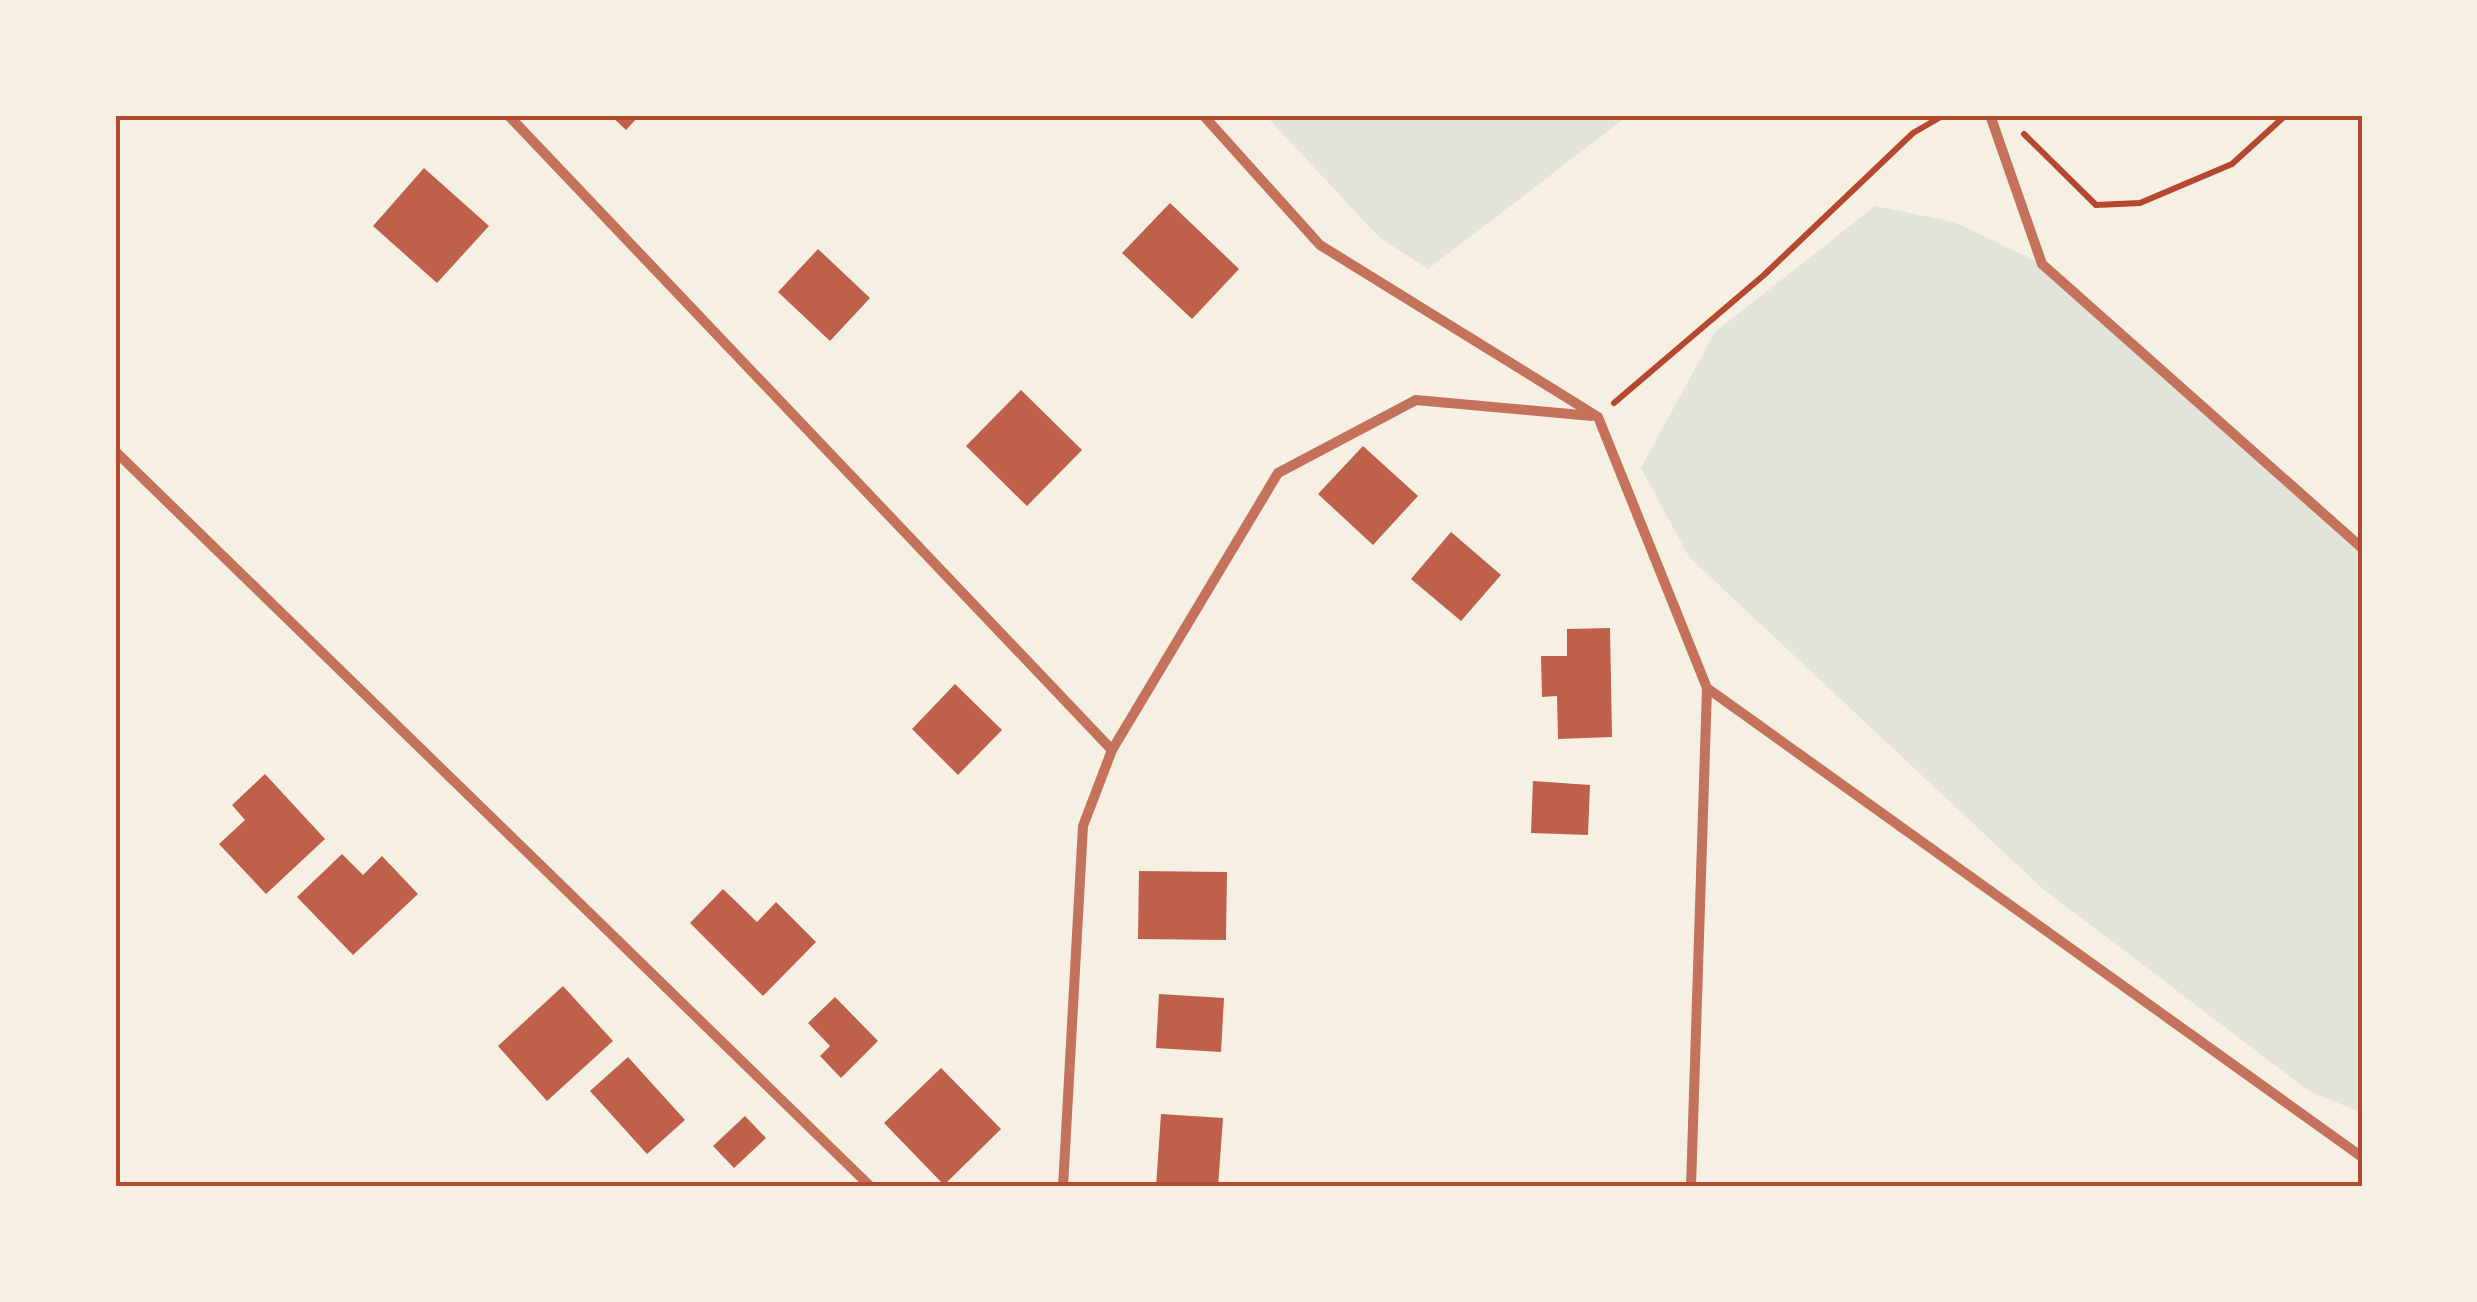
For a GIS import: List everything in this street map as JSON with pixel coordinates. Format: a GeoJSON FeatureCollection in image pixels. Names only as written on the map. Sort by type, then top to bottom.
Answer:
{"type":"FeatureCollection","features":[{"type":"Feature","properties":{"kind":"street"},"geometry":{"type":"LineString","coordinates":[[508,115],[1112,750]]}},
{"type":"Feature","properties":{"kind":"street"},"geometry":{"type":"LineString","coordinates":[[1203,115],[1320,245],[1598,416],[1706,688],[1691,1187]]}},
{"type":"Feature","properties":{"kind":"street"},"geometry":{"type":"LineString","coordinates":[[1990,115],[2042,264],[2362,548]]}},
{"type":"Feature","properties":{"kind":"street"},"geometry":{"type":"LineString","coordinates":[[1064,1187],[1083,826],[1112,750],[1278,474],[1416,400],[1598,416]]}},
{"type":"Feature","properties":{"kind":"street"},"geometry":{"type":"LineString","coordinates":[[115,451],[872,1187]]}},
{"type":"Feature","properties":{"kind":"street"},"geometry":{"type":"LineString","coordinates":[[1706,688],[2362,1157]]}},
{"type":"Feature","properties":{"kind":"path"},"geometry":{"type":"LineString","coordinates":[[1598,416],[1764,275],[1913,133],[1944,115]]}},
{"type":"Feature","properties":{"kind":"path"},"geometry":{"type":"LineString","coordinates":[[2018,128],[2096,205],[2140,204],[2232,164],[2286,115]]}},
{"type":"Feature","properties":{"kind":"shaded area"},"geometry":{"type":"Polygon","coordinates":[[[1265,115],[1629,115],[1428,269],[1379,237],[1265,115]]]}},
{"type":"Feature","properties":{"kind":"shaded area"},"geometry":{"type":"Polygon","coordinates":[[[1875,206],[1954,222],[2042,264],[2362,548],[2362,1113],[2309,1091],[2043,889],[1689,557],[1641,468],[1715,332],[1875,206]]]}},
{"type":"Feature","properties":{"kind":"building"},"geometry":{"type":"Polygon","coordinates":[[[610,115],[640,115],[626,130],[610,115]]]}},
{"type":"Feature","properties":{"kind":"building"},"geometry":{"type":"Polygon","coordinates":[[[424,168],[489,226],[437,283],[373,226],[424,168]]]}},
{"type":"Feature","properties":{"kind":"building"},"geometry":{"type":"Polygon","coordinates":[[[1170,203],[1239,269],[1192,319],[1122,253],[1170,203]]]}},
{"type":"Feature","properties":{"kind":"building"},"geometry":{"type":"Polygon","coordinates":[[[818,249],[870,298],[830,341],[778,292],[818,249]]]}},
{"type":"Feature","properties":{"kind":"building"},"geometry":{"type":"Polygon","coordinates":[[[1021,390],[1082,450],[1027,506],[966,446],[1021,390]]]}},
{"type":"Feature","properties":{"kind":"building"},"geometry":{"type":"Polygon","coordinates":[[[1363,446],[1418,496],[1373,545],[1318,494],[1363,446]]]}},
{"type":"Feature","properties":{"kind":"building"},"geometry":{"type":"Polygon","coordinates":[[[1451,532],[1501,575],[1461,621],[1411,579],[1451,532]]]}},
{"type":"Feature","properties":{"kind":"building"},"geometry":{"type":"Polygon","coordinates":[[[1610,628],[1612,737],[1558,739],[1557,696],[1542,697],[1541,656],[1567,656],[1567,629],[1610,628]]]}},
{"type":"Feature","properties":{"kind":"building"},"geometry":{"type":"Polygon","coordinates":[[[955,684],[1002,730],[958,775],[912,729],[955,684]]]}},
{"type":"Feature","properties":{"kind":"building"},"geometry":{"type":"Polygon","coordinates":[[[265,774],[325,839],[266,894],[219,844],[245,820],[232,805],[265,774]]]}},
{"type":"Feature","properties":{"kind":"building"},"geometry":{"type":"Polygon","coordinates":[[[1533,781],[1590,785],[1588,835],[1531,833],[1533,781]]]}},
{"type":"Feature","properties":{"kind":"building"},"geometry":{"type":"Polygon","coordinates":[[[342,854],[363,875],[382,856],[418,894],[353,955],[297,897],[342,854]]]}},
{"type":"Feature","properties":{"kind":"building"},"geometry":{"type":"Polygon","coordinates":[[[1139,871],[1227,872],[1226,940],[1138,939],[1139,871]]]}},
{"type":"Feature","properties":{"kind":"building"},"geometry":{"type":"Polygon","coordinates":[[[723,889],[757,922],[776,902],[816,942],[763,996],[690,923],[723,889]]]}},
{"type":"Feature","properties":{"kind":"building"},"geometry":{"type":"Polygon","coordinates":[[[563,986],[613,1041],[547,1101],[498,1046],[563,986]]]}},
{"type":"Feature","properties":{"kind":"building"},"geometry":{"type":"Polygon","coordinates":[[[1159,994],[1224,998],[1221,1052],[1156,1048],[1159,994]]]}},
{"type":"Feature","properties":{"kind":"building"},"geometry":{"type":"Polygon","coordinates":[[[835,997],[878,1041],[841,1078],[820,1056],[830,1046],[808,1023],[835,997]]]}},
{"type":"Feature","properties":{"kind":"building"},"geometry":{"type":"Polygon","coordinates":[[[628,1057],[685,1120],[647,1154],[590,1091],[628,1057]]]}},
{"type":"Feature","properties":{"kind":"building"},"geometry":{"type":"Polygon","coordinates":[[[941,1068],[1001,1129],[944,1185],[884,1123],[941,1068]]]}},
{"type":"Feature","properties":{"kind":"building"},"geometry":{"type":"Polygon","coordinates":[[[1161,1114],[1223,1118],[1218,1187],[1156,1187],[1161,1114]]]}},
{"type":"Feature","properties":{"kind":"building"},"geometry":{"type":"Polygon","coordinates":[[[745,1116],[766,1138],[734,1168],[713,1146],[745,1116]]]}}]}
